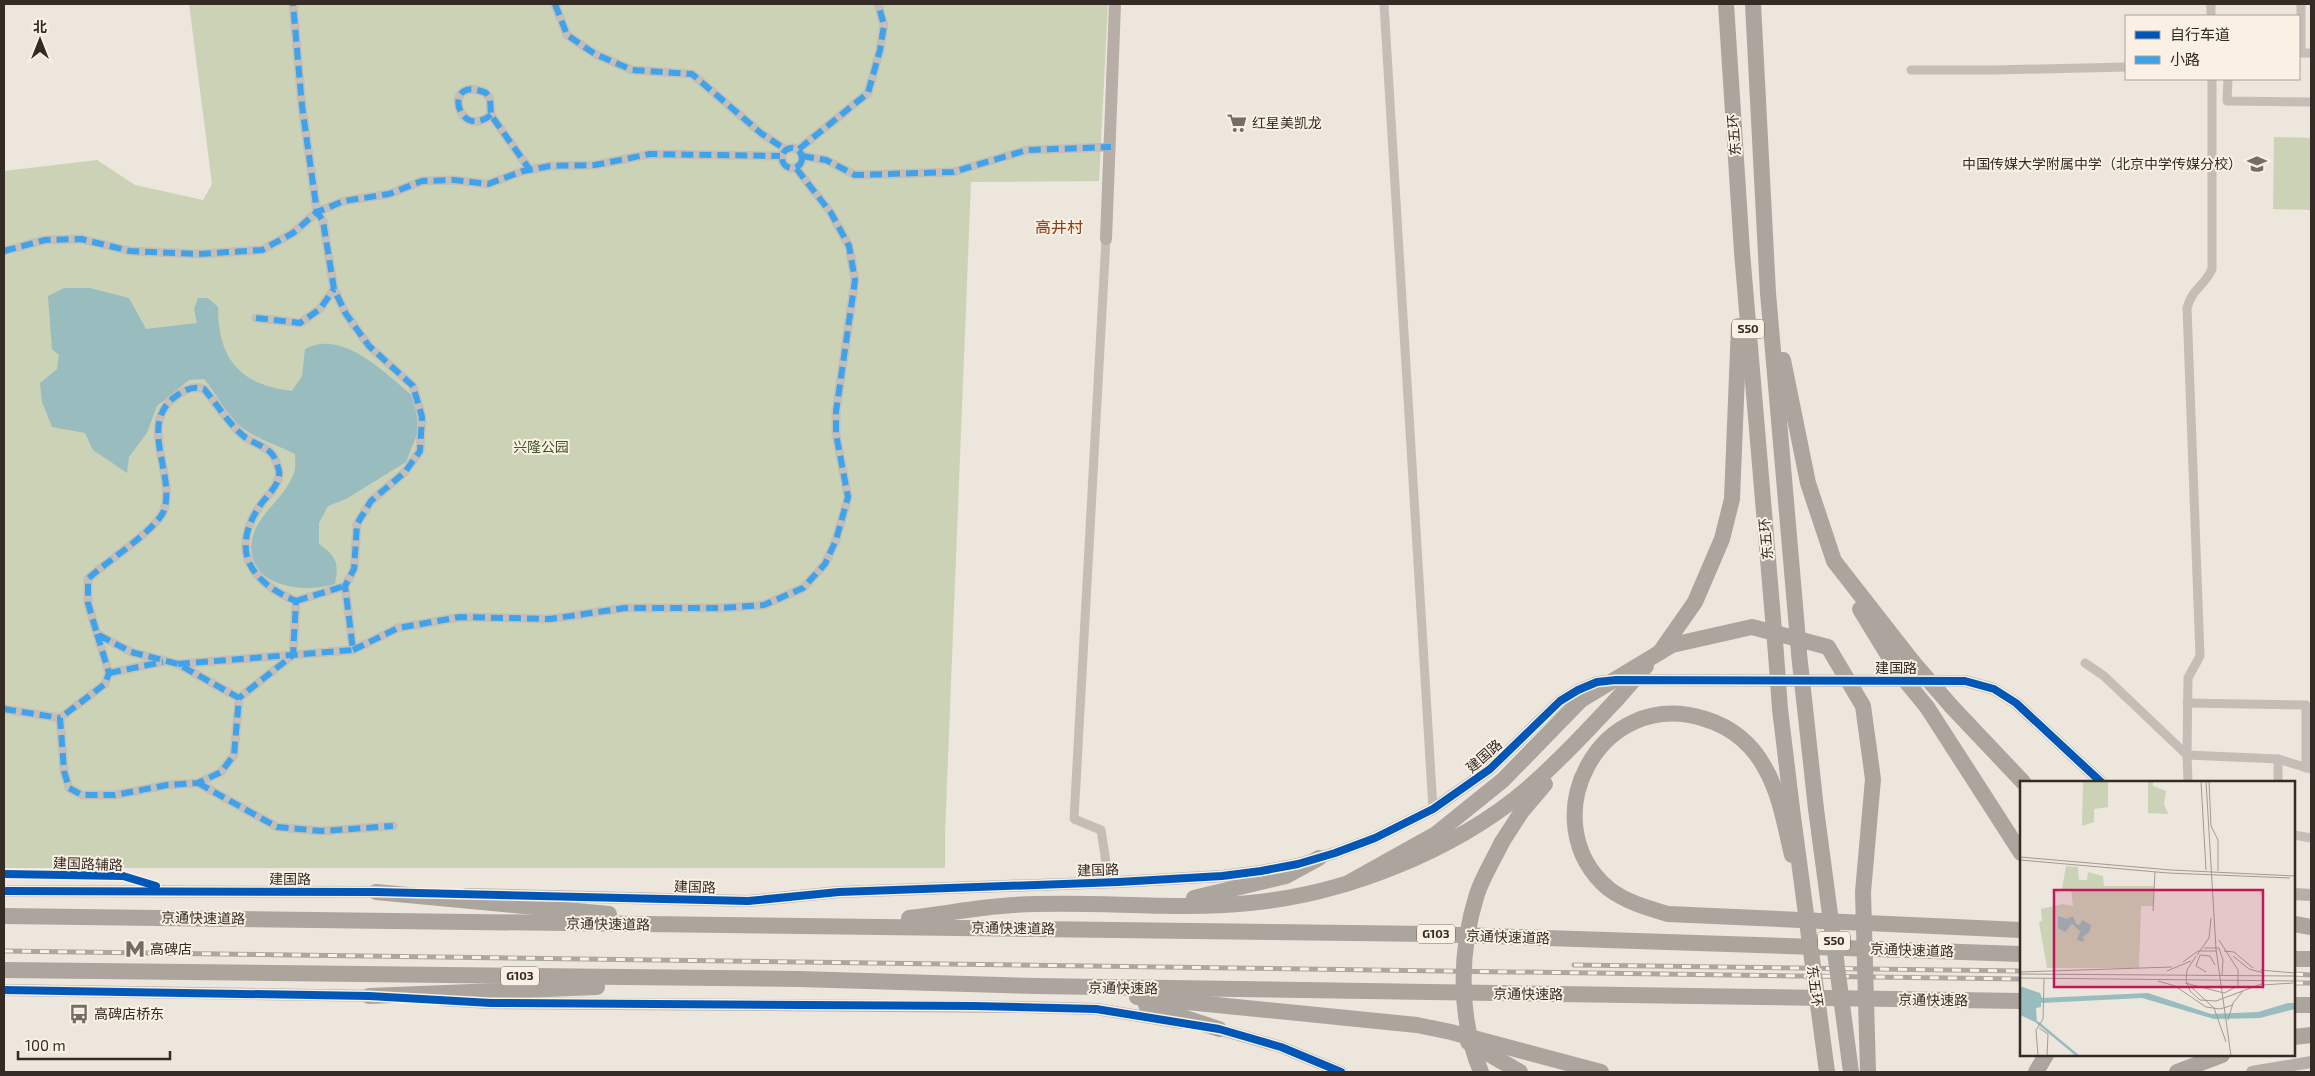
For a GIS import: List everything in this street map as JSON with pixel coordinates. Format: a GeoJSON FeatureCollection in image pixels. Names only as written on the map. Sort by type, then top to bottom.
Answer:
{"type":"FeatureCollection","features":[{"type":"Feature","properties":{"kind":"highway","name":"东五环"},"geometry":{"type":"LineString","coordinates":[[1726,4],[1742,252],[1776,654],[1786,808],[1803,896],[1827,1072]]}},
{"type":"Feature","properties":{"kind":"highway","name":"东五环"},"geometry":{"type":"LineString","coordinates":[[1753,4],[1768,293],[1799,654],[1816,809],[1851,1072]]}},
{"type":"Feature","properties":{"kind":"highway"},"geometry":{"type":"LineString","coordinates":[[1481,1072],[1468,1032],[1464,1000],[1464,957],[1468,926],[1478,893],[1502,842],[1522,811],[1579,741],[1660,652],[1695,602],[1722,539],[1732,499],[1742,252]]}},
{"type":"Feature","properties":{"kind":"highway"},"geometry":{"type":"LineString","coordinates":[[1768,293],[1808,483],[1834,561],[1856,603],[1899,673],[1927,707],[2020,851]]}},
{"type":"Feature","properties":{"kind":"highway"},"geometry":{"type":"LineString","coordinates":[[1834,561],[1912,661],[1952,707],[2022,781]]}},
{"type":"Feature","properties":{"kind":"highway"},"geometry":{"type":"LineString","coordinates":[[1350,882],[1436,834],[1503,780],[1581,700],[1672,645],[1752,627],[1828,647],[1863,706],[1873,779],[1863,892],[1868,1072]]}},
{"type":"Feature","properties":{"kind":"highway"},"geometry":{"type":"LineString","coordinates":[[1786,808],[1765,768],[1750,747],[1733,732],[1714,722],[1692,715],[1666,713],[1644,717],[1621,728],[1604,742],[1589,760],[1581,779],[1576,800],[1576,822],[1580,845],[1590,869],[1610,889],[1636,904],[1668,914],[2020,930]]}},
{"type":"Feature","properties":{"kind":"highway"},"geometry":{"type":"LineString","coordinates":[[851,926],[1013,905],[1153,906],[1251,903],[1298,895],[1350,882],[1393,867],[1460,834],[1526,790],[1579,741]]}},
{"type":"Feature","properties":{"kind":"highway"},"geometry":{"type":"LineString","coordinates":[[1153,906],[1228,891],[1286,876],[1319,858]]}},
{"type":"Feature","properties":{"kind":"highway"},"geometry":{"type":"LineString","coordinates":[[376,892],[728,925]]}},
{"type":"Feature","properties":{"kind":"highway","name":"京通快速道路"},"geometry":{"type":"LineString","coordinates":[[4,916],[1431,934],[2020,954]]}},
{"type":"Feature","properties":{"kind":"highway"},"geometry":{"type":"LineString","coordinates":[[2295,924],[2311,927]]}},
{"type":"Feature","properties":{"kind":"highway"},"geometry":{"type":"LineString","coordinates":[[2295,936],[2311,936]]}},
{"type":"Feature","properties":{"kind":"highway"},"geometry":{"type":"LineString","coordinates":[[2295,959],[2311,959]]}},
{"type":"Feature","properties":{"kind":"highway","name":"G103"},"geometry":{"type":"LineString","coordinates":[[4,970],[799,979],[1035,986]]}},
{"type":"Feature","properties":{"kind":"highway"},"geometry":{"type":"LineString","coordinates":[[369,996],[799,979]]}},
{"type":"Feature","properties":{"kind":"highway"},"geometry":{"type":"LineString","coordinates":[[1035,986],[1116,996],[1382,1020],[1452,1032],[1601,1072]]}},
{"type":"Feature","properties":{"kind":"highway","name":"京通快速路"},"geometry":{"type":"LineString","coordinates":[[1035,986],[2020,1001]]}},
{"type":"Feature","properties":{"kind":"highway"},"geometry":{"type":"LineString","coordinates":[[1116,996],[1219,1028]]}},
{"type":"Feature","properties":{"kind":"highway"},"geometry":{"type":"LineString","coordinates":[[2295,1005],[2311,1005]]}},
{"type":"Feature","properties":{"kind":"highway"},"geometry":{"type":"LineString","coordinates":[[1452,1032],[1520,1072]]}},
{"type":"Feature","properties":{"kind":"highway"},"geometry":{"type":"LineString","coordinates":[[2295,1036],[2311,1035]]}},
{"type":"Feature","properties":{"kind":"highway"},"geometry":{"type":"LineString","coordinates":[[2178,1072],[2219,1056]]}},
{"type":"Feature","properties":{"kind":"main road"},"geometry":{"type":"LineString","coordinates":[[1106,239],[1111,148],[1115,4]]}},
{"type":"Feature","properties":{"kind":"main road","name":"建国路"},"geometry":{"type":"LineString","coordinates":[[4,891],[376,892],[748,901],[839,892],[1109,882],[1222,876],[1261,871],[1319,858],[1376,838],[1433,810],[1490,769],[1560,701],[1596,682],[1616,680],[1965,681],[1994,689],[2016,703],[2100,781]]}},
{"type":"Feature","properties":{"kind":"main road"},"geometry":{"type":"LineString","coordinates":[[2295,894],[2311,896]]}},
{"type":"Feature","properties":{"kind":"main road"},"geometry":{"type":"LineString","coordinates":[[4,990],[369,996],[491,1003],[964,1006],[1086,1009],[1219,1028],[1281,1047],[1341,1072]]}},
{"type":"Feature","properties":{"kind":"main road"},"geometry":{"type":"LineString","coordinates":[[2252,1072],[2311,1062]]}},
{"type":"Feature","properties":{"kind":"street"},"geometry":{"type":"LineString","coordinates":[[293,4],[302,106],[317,212],[323,221],[334,289],[346,314],[369,346],[413,386],[422,417],[420,451],[405,472],[371,501],[357,524],[354,569],[345,586],[353,650]]}},
{"type":"Feature","properties":{"kind":"street"},"geometry":{"type":"LineString","coordinates":[[555,4],[567,35],[595,54],[632,70],[692,74],[782,153],[789,168],[796,168],[802,164],[800,153]]}},
{"type":"Feature","properties":{"kind":"street"},"geometry":{"type":"LineString","coordinates":[[800,153],[868,94],[880,50],[884,25],[878,4]]}},
{"type":"Feature","properties":{"kind":"street"},"geometry":{"type":"LineString","coordinates":[[1384,4],[1433,810]]}},
{"type":"Feature","properties":{"kind":"street"},"geometry":{"type":"LineString","coordinates":[[2300,4],[2300,53],[2311,53]]}},
{"type":"Feature","properties":{"kind":"street"},"geometry":{"type":"LineString","coordinates":[[1911,70],[2125,67]]}},
{"type":"Feature","properties":{"kind":"street"},"geometry":{"type":"LineString","coordinates":[[2188,781],[2188,678],[2200,656],[2187,308],[2191,294],[2207,279],[2212,269],[2212,80]]}},
{"type":"Feature","properties":{"kind":"street"},"geometry":{"type":"LineString","coordinates":[[2228,80],[2227,101],[2311,102]]}},
{"type":"Feature","properties":{"kind":"street"},"geometry":{"type":"LineString","coordinates":[[491,115],[530,170]]}},
{"type":"Feature","properties":{"kind":"street"},"geometry":{"type":"LineString","coordinates":[[4,251],[45,240],[81,239],[130,250],[199,254],[262,250],[293,234],[317,212],[344,201],[389,194],[422,181],[454,180],[488,184],[530,170],[550,166],[595,165],[650,154],[782,153],[792,147],[800,153],[826,160],[855,175],[864,175],[953,172],[1027,150],[1111,148]]}},
{"type":"Feature","properties":{"kind":"street"},"geometry":{"type":"LineString","coordinates":[[178,664],[353,650],[398,628],[460,617],[550,618],[625,608],[720,608],[764,605],[803,588],[826,564],[836,540],[848,497],[836,434],[836,412],[856,280],[849,246],[831,213],[796,168]]}},
{"type":"Feature","properties":{"kind":"street"},"geometry":{"type":"LineString","coordinates":[[1106,239],[1074,819],[1101,830],[1109,882]]}},
{"type":"Feature","properties":{"kind":"street"},"geometry":{"type":"LineString","coordinates":[[256,318],[300,323],[320,309],[334,289]]}},
{"type":"Feature","properties":{"kind":"street"},"geometry":{"type":"LineString","coordinates":[[4,709],[60,718],[105,684],[109,673],[88,603],[88,579],[103,564],[153,526],[164,511],[166,487],[160,460],[159,415],[166,403],[184,390],[196,387],[204,388],[245,437],[272,454],[279,472],[276,485],[260,505],[247,530],[245,553],[260,580],[282,595],[296,601],[345,586]]}},
{"type":"Feature","properties":{"kind":"street"},"geometry":{"type":"LineString","coordinates":[[60,718],[64,771],[69,788],[82,795],[115,795],[198,783],[220,772],[234,755],[239,698],[293,655],[296,601]]}},
{"type":"Feature","properties":{"kind":"street"},"geometry":{"type":"LineString","coordinates":[[96,634],[131,652],[178,664],[239,698]]}},
{"type":"Feature","properties":{"kind":"street"},"geometry":{"type":"LineString","coordinates":[[109,673],[167,661]]}},
{"type":"Feature","properties":{"kind":"street"},"geometry":{"type":"LineString","coordinates":[[2085,663],[2104,676],[2187,755],[2278,758],[2309,769],[2309,732],[2306,705],[2188,702]]}},
{"type":"Feature","properties":{"kind":"street"},"geometry":{"type":"LineString","coordinates":[[2278,758],[2278,781]]}},
{"type":"Feature","properties":{"kind":"street"},"geometry":{"type":"LineString","coordinates":[[198,783],[277,827],[322,831],[393,826]]}},
{"type":"Feature","properties":{"kind":"street"},"geometry":{"type":"LineString","coordinates":[[2295,835],[2311,838]]}},
{"type":"Feature","properties":{"kind":"green space","name":"兴隆公园"},"geometry":{"type":"Polygon","coordinates":[[[189,4],[1108,4],[1099,181],[971,182],[945,868],[4,868],[4,171],[97,160],[135,185],[203,200],[212,184],[189,4]]]}},
{"type":"Feature","properties":{"kind":"green space"},"geometry":{"type":"Polygon","coordinates":[[[2274,137],[2311,138],[2311,210],[2273,209],[2274,137]]]}},
{"type":"Feature","properties":{"kind":"water"},"geometry":{"type":"Polygon","coordinates":[[[64,288],[90,288],[129,298],[146,329],[197,323],[194,309],[198,298],[208,298],[218,307],[222,341],[228,355],[235,366],[258,383],[292,391],[302,376],[305,349],[319,344],[334,345],[349,349],[364,357],[415,398],[418,432],[406,462],[346,499],[328,506],[319,523],[319,544],[330,552],[335,561],[337,571],[335,584],[310,588],[287,586],[271,580],[254,563],[251,548],[254,532],[262,518],[291,480],[295,469],[295,454],[259,438],[240,426],[204,379],[189,380],[157,406],[147,433],[129,457],[127,473],[93,450],[85,433],[52,427],[42,402],[40,383],[57,369],[59,355],[52,349],[48,296],[64,288]]]}},
{"type":"Feature","properties":{"kind":"railway"},"geometry":{"type":"LineString","coordinates":[[4,951],[2020,979]]}},
{"type":"Feature","properties":{"kind":"railway"},"geometry":{"type":"LineString","coordinates":[[1574,965],[2020,971]]}},
{"type":"Feature","properties":{"kind":"railway"},"geometry":{"type":"LineString","coordinates":[[2295,974],[2311,975]]}},
{"type":"Feature","properties":{"kind":"railway"},"geometry":{"type":"LineString","coordinates":[[2295,983],[2311,983]]}},
{"type":"Feature","properties":{"kind":"marked path"},"geometry":{"type":"LineString","coordinates":[[178,664],[353,650],[345,586],[354,569],[357,524],[371,501],[405,472],[420,451],[422,417],[413,386],[369,346],[346,314],[334,289],[323,221],[317,212],[302,106],[293,4]]}},
{"type":"Feature","properties":{"kind":"marked path"},"geometry":{"type":"LineString","coordinates":[[555,4],[567,35],[595,54],[632,70],[692,74],[762,134],[785,149]]}},
{"type":"Feature","properties":{"kind":"marked path"},"geometry":{"type":"LineString","coordinates":[[799,149],[868,93],[880,50],[884,25],[878,4]]}},
{"type":"Feature","properties":{"kind":"marked path"},"geometry":{"type":"LineString","coordinates":[[491,115],[479,121],[470,120],[463,115],[459,107],[459,98],[463,92],[472,89],[486,93],[490,99],[491,115],[530,170]]}},
{"type":"Feature","properties":{"kind":"marked path"},"geometry":{"type":"LineString","coordinates":[[802,156],[826,160],[855,175],[953,172],[1027,150],[1111,147]]}},
{"type":"Feature","properties":{"kind":"marked path"},"geometry":{"type":"LineString","coordinates":[[788,148],[796,148],[802,154],[802,158],[802,162],[796,168],[788,168],[782,162],[782,154],[788,148]]}},
{"type":"Feature","properties":{"kind":"marked path"},"geometry":{"type":"LineString","coordinates":[[4,251],[45,240],[81,239],[130,251],[199,254],[262,250],[293,233],[317,212],[344,201],[389,194],[422,181],[454,180],[488,184],[523,171],[550,166],[595,165],[650,154],[780,156]]}},
{"type":"Feature","properties":{"kind":"marked path"},"geometry":{"type":"LineString","coordinates":[[353,650],[398,628],[460,617],[550,619],[625,608],[720,608],[764,605],[803,588],[825,564],[836,540],[848,497],[836,434],[836,412],[855,280],[849,246],[831,213],[796,168]]}},
{"type":"Feature","properties":{"kind":"marked path"},"geometry":{"type":"LineString","coordinates":[[256,318],[300,323],[320,309],[334,289]]}},
{"type":"Feature","properties":{"kind":"marked path"},"geometry":{"type":"LineString","coordinates":[[97,634],[109,673],[105,684],[60,718],[64,771],[69,788],[82,795],[115,795],[167,785],[198,783],[221,772],[234,755],[239,698],[178,664],[131,652],[97,634],[88,603],[88,579],[152,527],[164,510],[166,496],[165,481],[158,435],[159,421],[165,407],[176,396],[186,390],[193,388],[204,389],[240,433],[267,449],[275,460],[279,471],[278,480],[252,520],[247,535],[246,549],[249,562],[266,584],[296,601],[293,655],[239,698]]}},
{"type":"Feature","properties":{"kind":"marked path"},"geometry":{"type":"LineString","coordinates":[[296,601],[345,586]]}},
{"type":"Feature","properties":{"kind":"marked path"},"geometry":{"type":"LineString","coordinates":[[109,673],[163,662]]}},
{"type":"Feature","properties":{"kind":"marked path"},"geometry":{"type":"LineString","coordinates":[[4,709],[60,718]]}},
{"type":"Feature","properties":{"kind":"marked path"},"geometry":{"type":"LineString","coordinates":[[198,783],[277,827],[322,831],[393,826]]}},
{"type":"Feature","properties":{"kind":"cycle path"},"geometry":{"type":"LineString","coordinates":[[4,891],[376,892],[748,901],[839,892],[1118,882],[1222,876],[1261,871],[1298,864],[1335,853],[1375,838],[1433,809],[1490,769],[1560,701],[1578,690],[1597,682],[1616,680],[1965,681],[1994,689],[2016,703],[2100,781]]}},
{"type":"Feature","properties":{"kind":"cycle path","name":"建国路辅路"},"geometry":{"type":"LineString","coordinates":[[4,874],[123,876],[156,886]]}},
{"type":"Feature","properties":{"kind":"cycle path"},"geometry":{"type":"LineString","coordinates":[[4,990],[369,996],[491,1003],[974,1006],[1096,1009],[1219,1029],[1281,1047],[1341,1072]]}},
{"type":"Feature","properties":{"kind":"place","name":"红星美凯龙"},"geometry":{"type":"Point","coordinates":[1237,123]}},
{"type":"Feature","properties":{"kind":"place","name":"中国传媒大学附属中学（北京中学传媒分校）"},"geometry":{"type":"Point","coordinates":[2257,164]}},
{"type":"Feature","properties":{"kind":"place","name":"高碑店"},"geometry":{"type":"Point","coordinates":[135,949]}},
{"type":"Feature","properties":{"kind":"place","name":"高碑店桥东"},"geometry":{"type":"Point","coordinates":[79,1014]}},
{"type":"Feature","properties":{"kind":"district","name":"高井村"},"geometry":{"type":"Point","coordinates":[1059,227]}}]}
